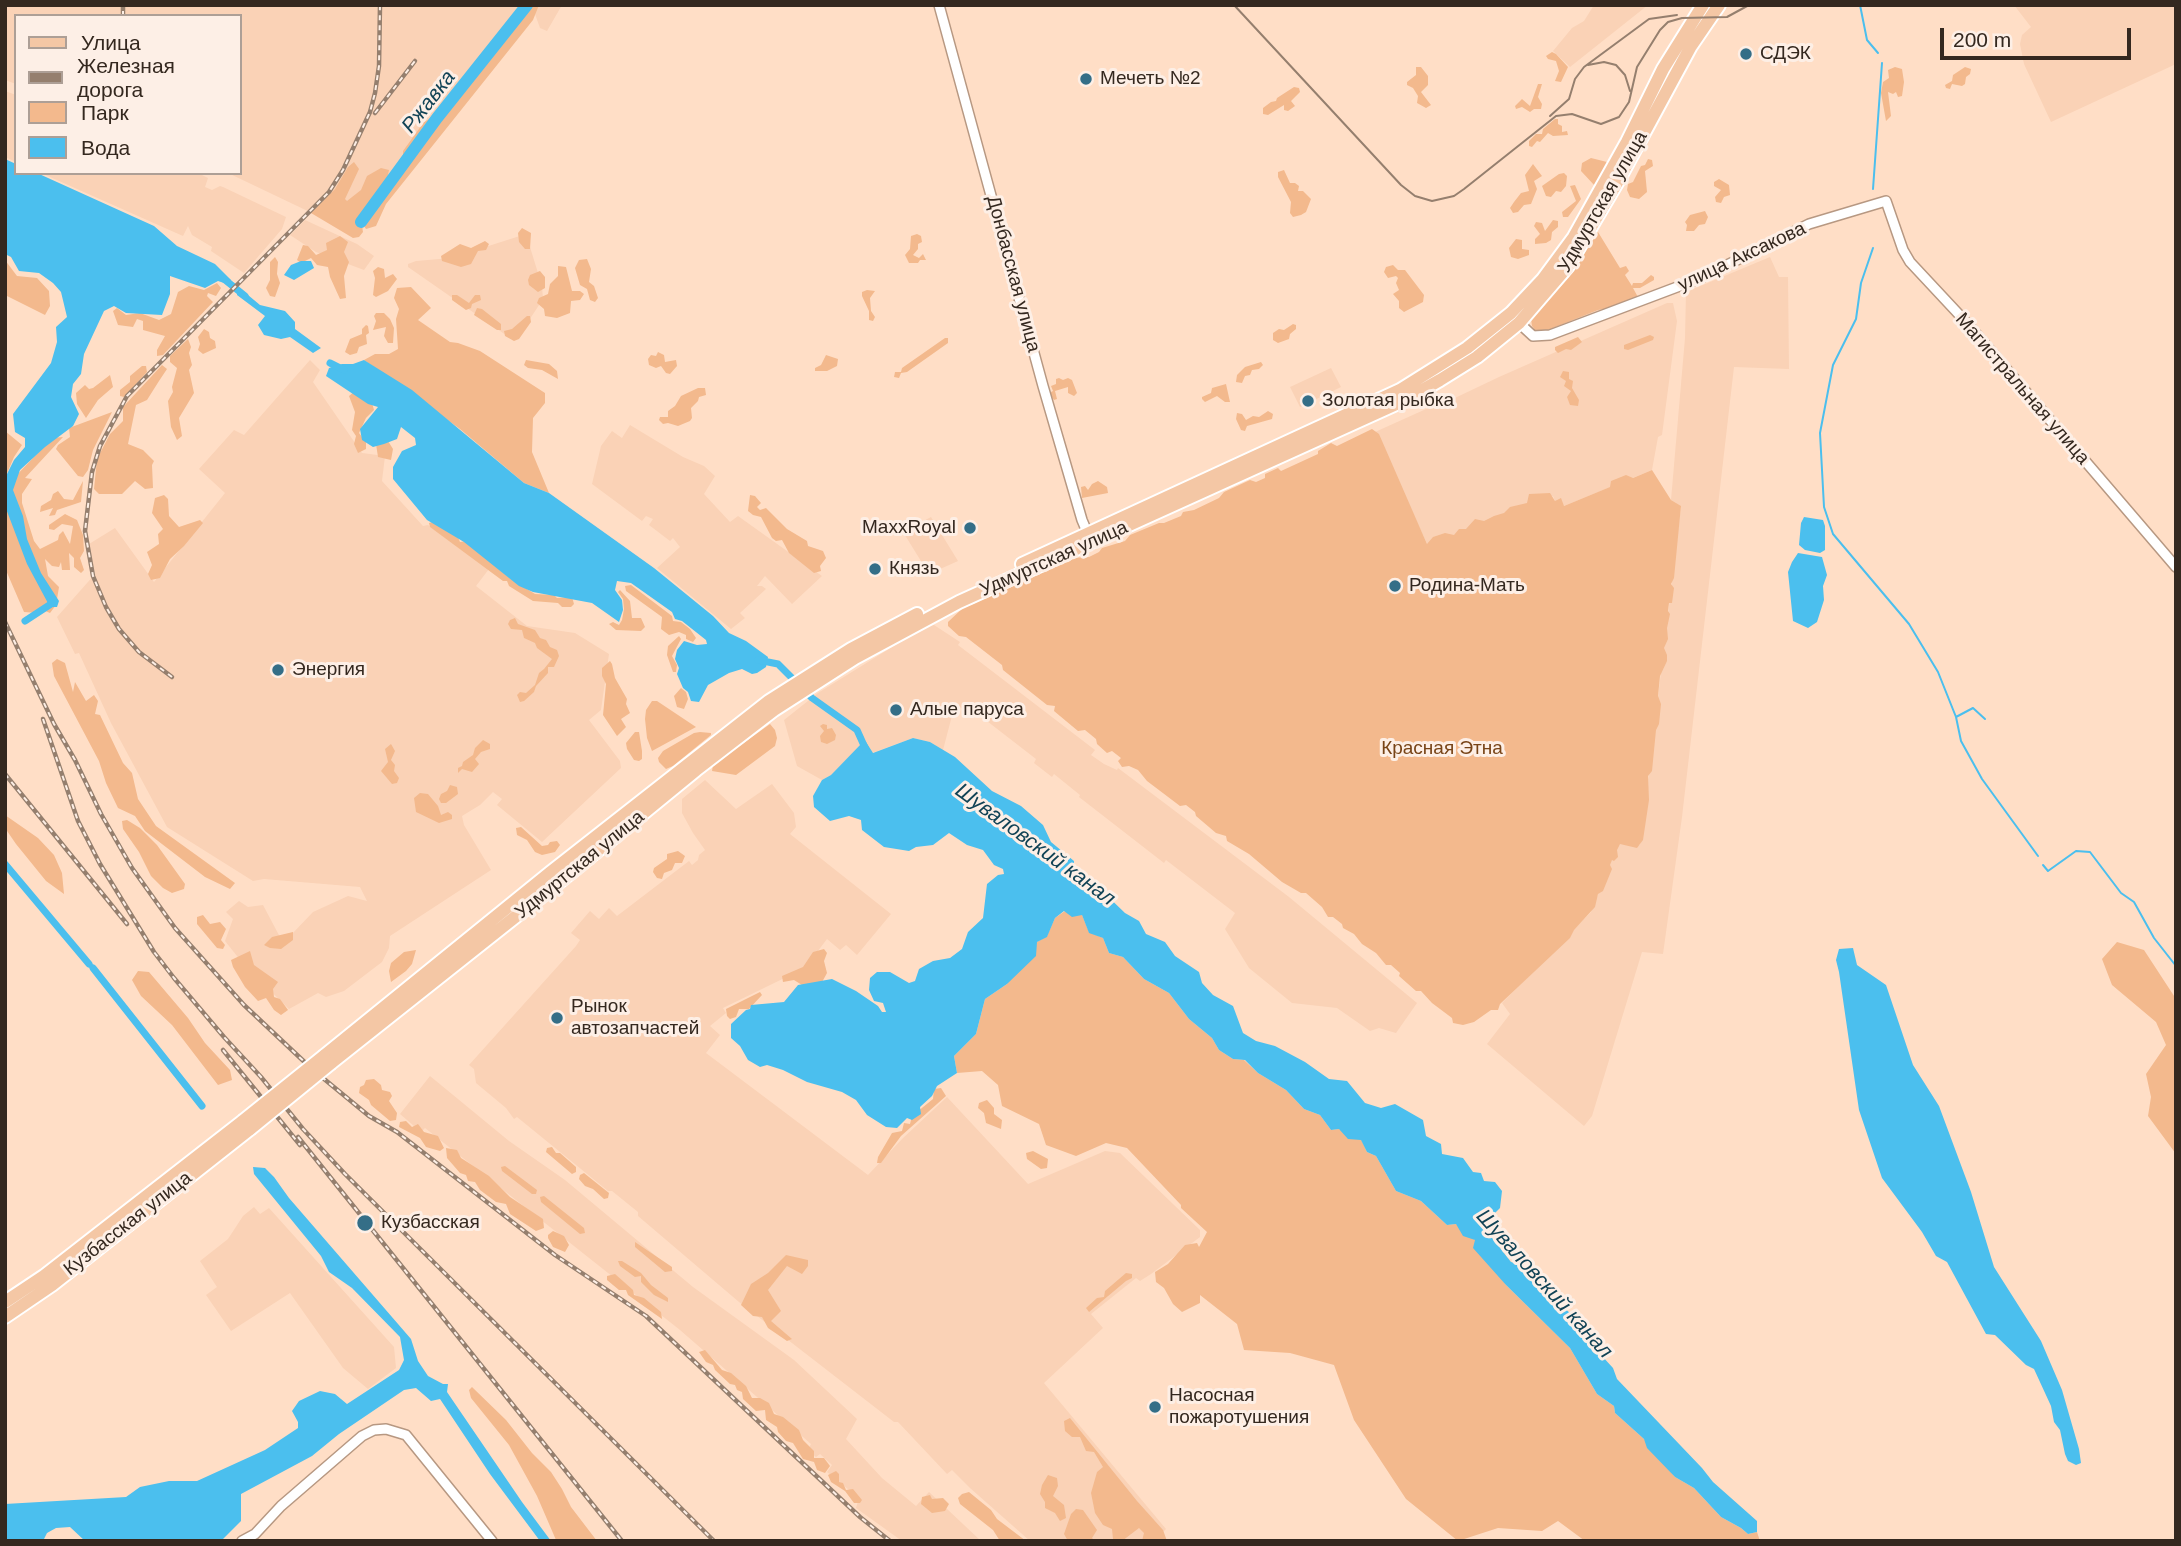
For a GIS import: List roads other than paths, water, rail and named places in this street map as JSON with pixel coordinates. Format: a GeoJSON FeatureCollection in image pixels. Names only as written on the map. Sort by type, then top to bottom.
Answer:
{"type":"FeatureCollection","features":[{"type":"Feature","properties":{"kind":"main road","name":"Удмуртская улица"},"geometry":{"type":"LineString","coordinates":[[1515,318],[1574,237],[1627,142],[1662,69],[1703,5]]}},
{"type":"Feature","properties":{"kind":"main road","name":"Удмуртская улица"},"geometry":{"type":"LineString","coordinates":[[246,1125],[328,1060],[551,872],[788,694],[888,628],[1090,537],[1400,390],[1515,318],[1552,287],[1574,256],[1691,46],[1719,5]]}},
{"type":"Feature","properties":{"kind":"main road","name":"Кузбасская улица"},"geometry":{"type":"LineString","coordinates":[[5,1302],[44,1276],[246,1125]]}},
{"type":"Feature","properties":{"kind":"main road","name":"Кузбасская улица"},"geometry":{"type":"LineString","coordinates":[[5,1317],[52,1285],[246,1125]]}},
{"type":"Feature","properties":{"kind":"street","name":"Донбасская улица"},"geometry":{"type":"LineString","coordinates":[[939,5],[1043,386],[1090,537]]}},
{"type":"Feature","properties":{"kind":"street","name":"улица Аксакова"},"geometry":{"type":"LineString","coordinates":[[1515,318],[1533,336],[1539,337],[1701,278],[1809,224],[1886,201]]}},
{"type":"Feature","properties":{"kind":"street","name":"Магистральная улица"},"geometry":{"type":"LineString","coordinates":[[1886,201],[1903,250],[1910,262],[1966,322],[2176,567]]}},
{"type":"Feature","properties":{"kind":"street"},"geometry":{"type":"LineString","coordinates":[[242,1541],[255,1534],[281,1506],[362,1436],[374,1430],[386,1429],[406,1434],[492,1541]]}},
{"type":"Feature","properties":{"kind":"water"},"geometry":{"type":"Polygon","coordinates":[[[5,159],[14,163],[14,175],[41,175],[154,226],[177,246],[215,264],[231,280],[230,285],[218,281],[205,288],[170,276],[170,294],[162,315],[126,313],[114,306],[104,311],[84,354],[81,374],[73,384],[71,397],[79,414],[73,426],[20,470],[13,490],[23,516],[27,539],[41,573],[59,601],[57,607],[50,607],[27,564],[5,506],[5,478],[14,460],[25,447],[25,438],[15,432],[13,414],[51,363],[57,342],[56,327],[67,317],[61,292],[53,283],[39,273],[19,271],[11,257],[5,254],[5,159]]]}},
{"type":"Feature","properties":{"kind":"water"},"geometry":{"type":"Polygon","coordinates":[[[311,261],[314,268],[294,280],[284,275],[291,265],[311,261]]]}},
{"type":"Feature","properties":{"kind":"water"},"geometry":{"type":"Polygon","coordinates":[[[237,290],[242,290],[260,305],[285,311],[295,322],[295,329],[321,348],[313,353],[290,337],[281,339],[264,335],[258,325],[265,316],[237,295],[237,290]]]}},
{"type":"Feature","properties":{"kind":"water"},"geometry":{"type":"Polygon","coordinates":[[[364,360],[412,390],[524,483],[549,493],[654,568],[713,616],[729,633],[768,657],[766,667],[752,674],[742,669],[729,673],[708,685],[699,702],[691,701],[677,674],[677,650],[684,641],[697,645],[707,644],[706,640],[631,583],[617,581],[615,590],[622,600],[623,610],[619,622],[592,603],[533,592],[519,586],[464,542],[427,520],[393,479],[393,467],[402,451],[416,445],[415,438],[401,427],[397,439],[384,444],[373,447],[362,440],[360,429],[378,407],[368,404],[326,376],[329,368],[364,360]]]}},
{"type":"Feature","properties":{"kind":"water"},"geometry":{"type":"Polygon","coordinates":[[[1804,517],[1823,520],[1825,550],[1820,553],[1805,550],[1799,545],[1804,517]]]}},
{"type":"Feature","properties":{"kind":"water"},"geometry":{"type":"Polygon","coordinates":[[[1798,553],[1822,557],[1827,575],[1823,586],[1824,600],[1817,622],[1808,628],[1793,621],[1788,572],[1798,553]]]}},
{"type":"Feature","properties":{"kind":"water"},"geometry":{"type":"Polygon","coordinates":[[[913,738],[930,742],[955,757],[992,791],[1021,806],[1043,825],[1051,842],[1074,861],[1069,875],[1097,886],[1125,913],[1139,921],[1146,934],[1165,942],[1175,956],[1199,972],[1202,983],[1213,995],[1233,1006],[1243,1033],[1305,1062],[1329,1079],[1347,1081],[1365,1103],[1381,1108],[1395,1104],[1423,1120],[1426,1136],[1441,1144],[1442,1154],[1463,1158],[1473,1172],[1481,1173],[1484,1181],[1495,1182],[1502,1191],[1500,1208],[1492,1216],[1493,1224],[1489,1234],[1511,1262],[1520,1264],[1579,1321],[1613,1368],[1617,1379],[1713,1482],[1757,1521],[1757,1532],[1748,1534],[1721,1517],[1694,1488],[1675,1477],[1647,1448],[1644,1439],[1615,1413],[1614,1406],[1597,1394],[1570,1348],[1473,1248],[1475,1240],[1463,1236],[1456,1224],[1447,1225],[1421,1201],[1396,1191],[1376,1156],[1367,1152],[1361,1140],[1348,1139],[1339,1129],[1331,1130],[1320,1115],[1304,1109],[1286,1090],[1258,1073],[1245,1060],[1233,1059],[1219,1050],[1212,1038],[1189,1019],[1169,993],[1144,979],[1123,957],[1109,953],[1103,938],[1089,933],[1082,915],[1072,917],[1064,911],[1055,918],[1047,937],[1037,942],[1036,956],[1007,984],[985,999],[976,1034],[954,1056],[957,1073],[937,1086],[932,1096],[920,1107],[921,1114],[912,1120],[907,1118],[897,1128],[886,1127],[867,1115],[856,1100],[842,1092],[807,1082],[767,1065],[760,1067],[748,1060],[740,1046],[731,1038],[731,1024],[750,1009],[751,1005],[784,1002],[798,985],[832,979],[856,991],[878,1006],[882,1012],[886,1012],[883,1003],[874,1001],[869,990],[870,978],[877,972],[890,972],[909,983],[915,981],[919,969],[933,961],[950,958],[962,949],[968,932],[983,918],[987,884],[998,875],[1004,874],[1003,869],[994,865],[983,850],[967,845],[949,833],[933,845],[916,847],[909,851],[884,847],[862,830],[861,820],[849,816],[830,821],[814,807],[813,796],[822,780],[831,775],[862,743],[866,742],[873,753],[913,738]]]}},
{"type":"Feature","properties":{"kind":"water"},"geometry":{"type":"Polygon","coordinates":[[[1853,948],[1857,965],[1886,985],[1913,1065],[1939,1106],[1971,1192],[1994,1267],[2041,1341],[2062,1390],[2081,1463],[2076,1465],[2068,1461],[2060,1430],[2054,1422],[2051,1406],[2034,1369],[2026,1365],[1995,1335],[1986,1334],[1947,1262],[1936,1256],[1922,1232],[1882,1178],[1859,1110],[1836,960],[1839,949],[1853,948]]]}},
{"type":"Feature","properties":{"kind":"water"},"geometry":{"type":"Polygon","coordinates":[[[253,1167],[265,1168],[274,1177],[289,1198],[411,1339],[418,1361],[428,1376],[448,1384],[447,1392],[551,1541],[540,1541],[490,1474],[440,1399],[431,1401],[416,1388],[404,1390],[339,1434],[312,1456],[241,1494],[241,1521],[221,1541],[85,1541],[70,1527],[56,1528],[47,1533],[43,1541],[5,1541],[5,1504],[126,1497],[140,1487],[169,1481],[197,1481],[265,1450],[298,1428],[292,1411],[299,1401],[320,1391],[335,1394],[347,1404],[399,1370],[404,1360],[400,1337],[352,1288],[329,1272],[321,1256],[254,1174],[253,1167]]]}},
{"type":"Feature","properties":{"kind":"waterway","name":"Ржавка"},"geometry":{"type":"LineString","coordinates":[[361,222],[437,118],[527,5]]}},
{"type":"Feature","properties":{"kind":"waterway"},"geometry":{"type":"LineString","coordinates":[[1860,5],[1867,40],[1878,53]]}},
{"type":"Feature","properties":{"kind":"waterway"},"geometry":{"type":"LineString","coordinates":[[1873,189],[1882,63]]}},
{"type":"Feature","properties":{"kind":"waterway"},"geometry":{"type":"LineString","coordinates":[[1873,248],[1861,283],[1856,319],[1833,365],[1820,433],[1824,507],[1833,534],[1909,624],[1938,672],[1956,717],[1961,741],[1982,779],[2038,856]]}},
{"type":"Feature","properties":{"kind":"waterway","name":"Шуваловский канал"},"geometry":{"type":"LineString","coordinates":[[224,279],[245,296]]}},
{"type":"Feature","properties":{"kind":"waterway","name":"Шуваловский канал"},"geometry":{"type":"LineString","coordinates":[[330,363],[344,370]]}},
{"type":"Feature","properties":{"kind":"waterway"},"geometry":{"type":"LineString","coordinates":[[25,621],[54,602],[53,600]]}},
{"type":"Feature","properties":{"kind":"waterway","name":"Шуваловский канал"},"geometry":{"type":"LineString","coordinates":[[758,660],[778,664],[812,698],[857,730],[866,750]]}},
{"type":"Feature","properties":{"kind":"waterway"},"geometry":{"type":"LineString","coordinates":[[1956,717],[1973,708],[1985,719]]}},
{"type":"Feature","properties":{"kind":"waterway"},"geometry":{"type":"LineString","coordinates":[[2043,865],[2048,871],[2076,851],[2090,852],[2121,893],[2134,902],[2154,938],[2176,966]]}},
{"type":"Feature","properties":{"kind":"waterway"},"geometry":{"type":"LineString","coordinates":[[5,864],[89,964]]}},
{"type":"Feature","properties":{"kind":"waterway"},"geometry":{"type":"LineString","coordinates":[[93,968],[202,1106]]}},
{"type":"Feature","properties":{"kind":"tram line"},"geometry":{"type":"LineString","coordinates":[[1234,5],[1401,185],[1415,196],[1432,201],[1454,196],[1556,116],[1572,114],[1601,124],[1619,117],[1629,102],[1637,67],[1668,22],[1682,18],[1727,17],[1749,5]]}},
{"type":"Feature","properties":{"kind":"tram line"},"geometry":{"type":"LineString","coordinates":[[1550,116],[1569,99],[1575,79],[1584,67],[1649,19],[1677,15]]}},
{"type":"Feature","properties":{"kind":"tram line"},"geometry":{"type":"LineString","coordinates":[[1588,65],[1604,62],[1616,65],[1625,75],[1630,91]]}},
{"type":"Feature","properties":{"kind":"railway"},"geometry":{"type":"LineString","coordinates":[[123,5],[123,14]]}},
{"type":"Feature","properties":{"kind":"railway"},"geometry":{"type":"LineString","coordinates":[[172,677],[139,652],[119,629],[93,576],[85,531],[92,472],[100,446],[127,396],[329,192],[343,170],[370,112],[375,93],[379,66],[380,5]]}},
{"type":"Feature","properties":{"kind":"railway"},"geometry":{"type":"LineString","coordinates":[[375,113],[415,61]]}},
{"type":"Feature","properties":{"kind":"railway"},"geometry":{"type":"LineString","coordinates":[[5,622],[54,724],[132,868],[175,928],[244,1005],[312,1069],[369,1116],[397,1132],[555,1255],[646,1316],[860,1517],[890,1541]]}},
{"type":"Feature","properties":{"kind":"railway"},"geometry":{"type":"LineString","coordinates":[[43,719],[78,821],[100,864],[154,952],[174,978],[345,1174],[714,1541]]}},
{"type":"Feature","properties":{"kind":"railway"},"geometry":{"type":"LineString","coordinates":[[5,774],[127,924]]}},
{"type":"Feature","properties":{"kind":"railway"},"geometry":{"type":"LineString","coordinates":[[223,1050],[300,1145]]}},
{"type":"Feature","properties":{"kind":"railway"},"geometry":{"type":"LineString","coordinates":[[298,1137],[622,1541]]}},
{"type":"Feature","properties":{"kind":"place","name":"СДЭК"},"geometry":{"type":"Point","coordinates":[1746,54]}},
{"type":"Feature","properties":{"kind":"place","name":"Мечеть №2"},"geometry":{"type":"Point","coordinates":[1086,79]}},
{"type":"Feature","properties":{"kind":"place","name":"Золотая рыбка"},"geometry":{"type":"Point","coordinates":[1308,401]}},
{"type":"Feature","properties":{"kind":"place","name":"MaxxRoyal"},"geometry":{"type":"Point","coordinates":[970,528]}},
{"type":"Feature","properties":{"kind":"place","name":"Князь"},"geometry":{"type":"Point","coordinates":[875,569]}},
{"type":"Feature","properties":{"kind":"place","name":"Родина-Мать"},"geometry":{"type":"Point","coordinates":[1395,586]}},
{"type":"Feature","properties":{"kind":"place","name":"Энергия"},"geometry":{"type":"Point","coordinates":[278,670]}},
{"type":"Feature","properties":{"kind":"place","name":"Алые паруса"},"geometry":{"type":"Point","coordinates":[896,710]}},
{"type":"Feature","properties":{"kind":"place","name":"Рынок автозапчастей"},"geometry":{"type":"Point","coordinates":[557,1018]}},
{"type":"Feature","properties":{"kind":"place","name":"Кузбасская"},"geometry":{"type":"Point","coordinates":[365,1223]}},
{"type":"Feature","properties":{"kind":"place","name":"Насосная пожаротушения"},"geometry":{"type":"Point","coordinates":[1155,1407]}},
{"type":"Feature","properties":{"kind":"park label","name":"Красная Этна"},"geometry":{"type":"Point","coordinates":[1442,749]}}]}
